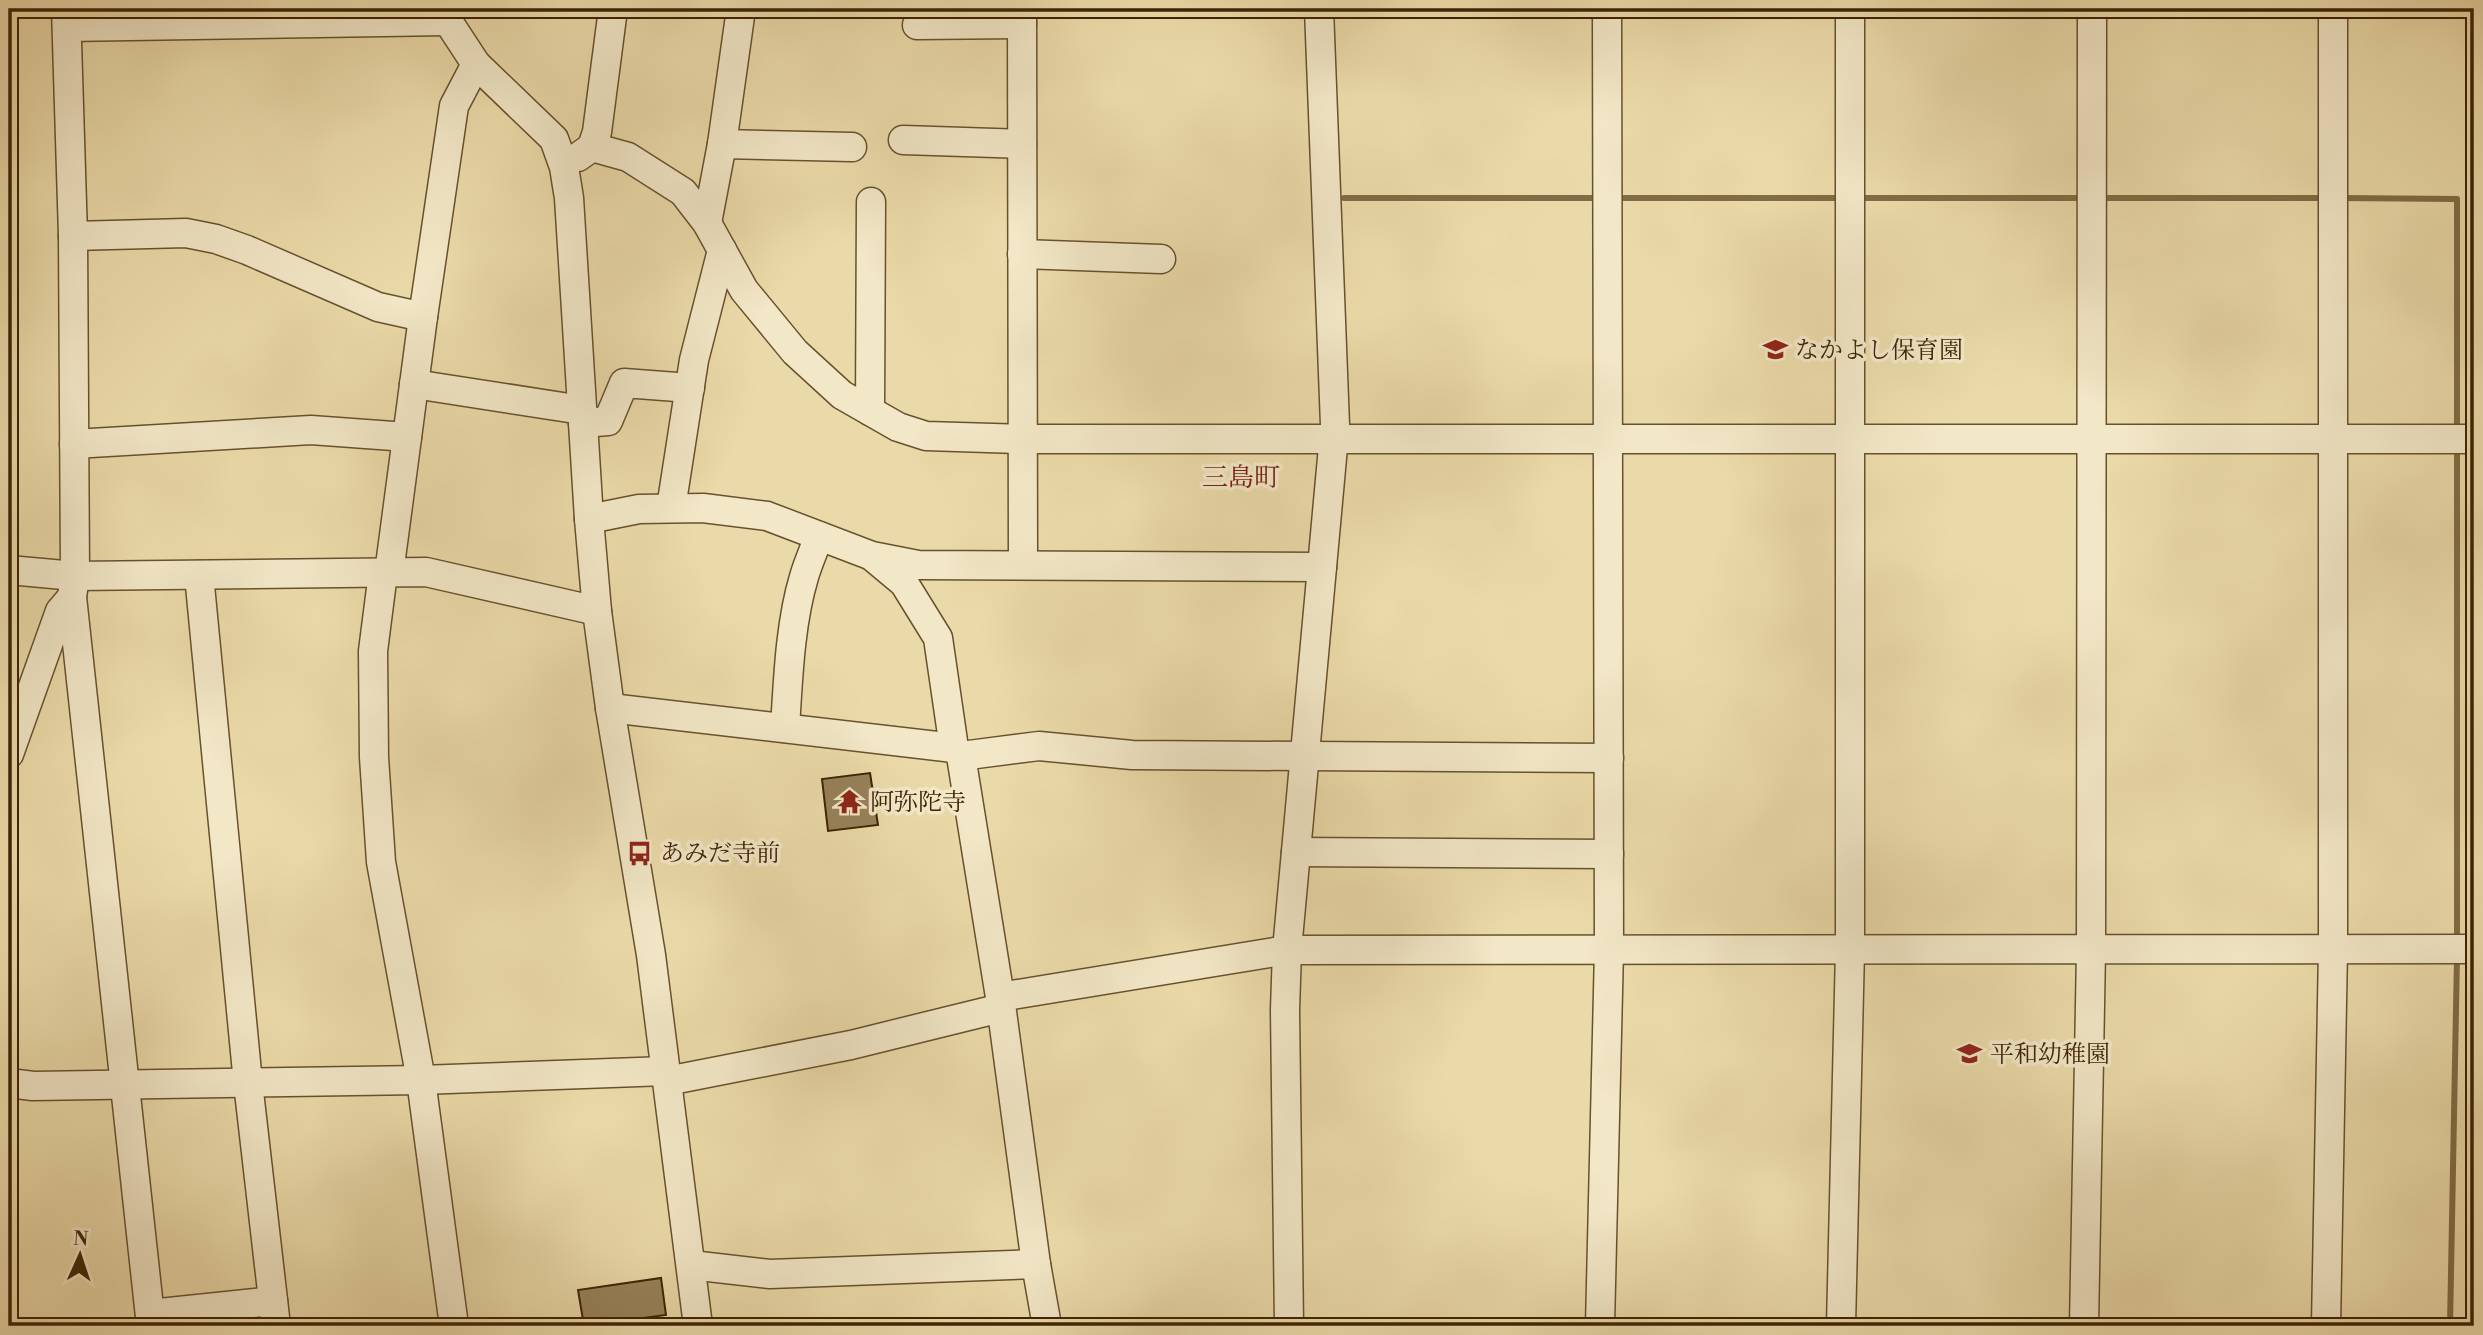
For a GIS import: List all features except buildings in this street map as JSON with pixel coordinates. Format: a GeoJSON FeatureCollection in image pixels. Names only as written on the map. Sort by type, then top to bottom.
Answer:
{"type":"FeatureCollection","features":[{"type":"Feature","properties":{"kind":"street"},"geometry":{"type":"LineString","coordinates":[[564,167],[592,146],[597,132],[613,9]]}},
{"type":"Feature","properties":{"kind":"street"},"geometry":{"type":"LineString","coordinates":[[707,223],[722,144],[741,9]]}},
{"type":"Feature","properties":{"kind":"street"},"geometry":{"type":"LineString","coordinates":[[1289,1326],[1285,1010],[1287,950],[1334,438],[1319,9]]}},
{"type":"Feature","properties":{"kind":"street"},"geometry":{"type":"LineString","coordinates":[[1600,1326],[1609,950],[1607,9]]}},
{"type":"Feature","properties":{"kind":"street"},"geometry":{"type":"LineString","coordinates":[[1842,1326],[1850,950],[1850,9]]}},
{"type":"Feature","properties":{"kind":"street"},"geometry":{"type":"LineString","coordinates":[[2084,1326],[2091,951],[2092,9]]}},
{"type":"Feature","properties":{"kind":"street"},"geometry":{"type":"LineString","coordinates":[[2326,1326],[2333,949],[2333,9]]}},
{"type":"Feature","properties":{"kind":"street"},"geometry":{"type":"LineString","coordinates":[[199,575],[248,1083],[274,1314],[150,1320],[73,587],[73,236],[67,18],[443,15],[476,64],[554,139],[564,167],[569,198],[597,611],[610,709],[651,955],[698,1326]]}},
{"type":"Feature","properties":{"kind":"street"},"geometry":{"type":"LineString","coordinates":[[917,24],[1022,17],[1023,564]]}},
{"type":"Feature","properties":{"kind":"street"},"geometry":{"type":"LineString","coordinates":[[454,1326],[421,1080],[381,862],[374,757],[373,665],[454,106],[476,64]]}},
{"type":"Feature","properties":{"kind":"street"},"geometry":{"type":"LineString","coordinates":[[903,140],[1022,144]]}},
{"type":"Feature","properties":{"kind":"street"},"geometry":{"type":"LineString","coordinates":[[722,144],[852,147]]}},
{"type":"Feature","properties":{"kind":"street"},"geometry":{"type":"LineString","coordinates":[[592,146],[628,157],[683,192],[707,223],[744,290],[795,352],[842,395],[898,427],[926,436],[1022,439],[2474,439]]}},
{"type":"Feature","properties":{"kind":"street"},"geometry":{"type":"LineString","coordinates":[[870,411],[872,202]]}},
{"type":"Feature","properties":{"kind":"street"},"geometry":{"type":"LineString","coordinates":[[73,236],[186,233],[216,239],[378,307],[423,317]]}},
{"type":"Feature","properties":{"kind":"street"},"geometry":{"type":"LineString","coordinates":[[671,508],[694,359],[722,250]]}},
{"type":"Feature","properties":{"kind":"street"},"geometry":{"type":"LineString","coordinates":[[1022,254],[1161,259]]}},
{"type":"Feature","properties":{"kind":"street"},"geometry":{"type":"LineString","coordinates":[[414,384],[608,421],[624,383],[690,388]]}},
{"type":"Feature","properties":{"kind":"street"},"geometry":{"type":"LineString","coordinates":[[74,444],[311,430],[407,437]]}},
{"type":"Feature","properties":{"kind":"street"},"geometry":{"type":"LineString","coordinates":[[589,519],[639,509],[671,508],[703,508],[767,516],[872,556],[918,565],[1322,568]]}},
{"type":"Feature","properties":{"kind":"street"},"geometry":{"type":"LineString","coordinates":[[785,728],[790,661],[803,579],[819,536]]}},
{"type":"Feature","properties":{"kind":"street"},"geometry":{"type":"LineString","coordinates":[[872,556],[904,583],[938,638],[1000,1002],[1047,1326]]}},
{"type":"Feature","properties":{"kind":"street"},"geometry":{"type":"LineString","coordinates":[[9,569],[73,587],[199,575],[426,572],[597,611]]}},
{"type":"Feature","properties":{"kind":"street"},"geometry":{"type":"LineString","coordinates":[[9,754],[60,611],[73,587]]}},
{"type":"Feature","properties":{"kind":"street"},"geometry":{"type":"LineString","coordinates":[[610,709],[785,728],[957,752],[1039,746],[1132,755],[1609,758]]}},
{"type":"Feature","properties":{"kind":"street"},"geometry":{"type":"LineString","coordinates":[[1296,852],[1609,854]]}},
{"type":"Feature","properties":{"kind":"street"},"geometry":{"type":"LineString","coordinates":[[9,1083],[33,1086],[667,1076],[851,1045],[1000,1002],[1287,950],[2474,949]]}},
{"type":"Feature","properties":{"kind":"street"},"geometry":{"type":"LineString","coordinates":[[691,1265],[770,1274],[1036,1264]]}},
{"type":"Feature","properties":{"kind":"waterway"},"geometry":{"type":"LineString","coordinates":[[1344,198],[1601,198]]}},
{"type":"Feature","properties":{"kind":"waterway"},"geometry":{"type":"LineString","coordinates":[[1615,198],[1842,198]]}},
{"type":"Feature","properties":{"kind":"waterway"},"geometry":{"type":"LineString","coordinates":[[1857,198],[2084,198]]}},
{"type":"Feature","properties":{"kind":"waterway"},"geometry":{"type":"LineString","coordinates":[[2098,198],[2325,198]]}},
{"type":"Feature","properties":{"kind":"waterway"},"geometry":{"type":"LineString","coordinates":[[2340,198],[2457,199],[2457,431]]}},
{"type":"Feature","properties":{"kind":"waterway"},"geometry":{"type":"LineString","coordinates":[[2457,446],[2457,942]]}},
{"type":"Feature","properties":{"kind":"waterway"},"geometry":{"type":"LineString","coordinates":[[2450,1326],[2457,957]]}},
{"type":"Feature","properties":{"kind":"place","name":"なかよし保育園"},"geometry":{"type":"Point","coordinates":[1775,350]}},
{"type":"Feature","properties":{"kind":"place","name":"阿弥陀寺"},"geometry":{"type":"Point","coordinates":[850,802]}},
{"type":"Feature","properties":{"kind":"place","name":"あみだ寺前"},"geometry":{"type":"Point","coordinates":[640,853]}},
{"type":"Feature","properties":{"kind":"place","name":"平和幼稚園"},"geometry":{"type":"Point","coordinates":[1970,1054]}},
{"type":"Feature","properties":{"kind":"district","name":"三島町"},"geometry":{"type":"Point","coordinates":[1241,477]}}]}
